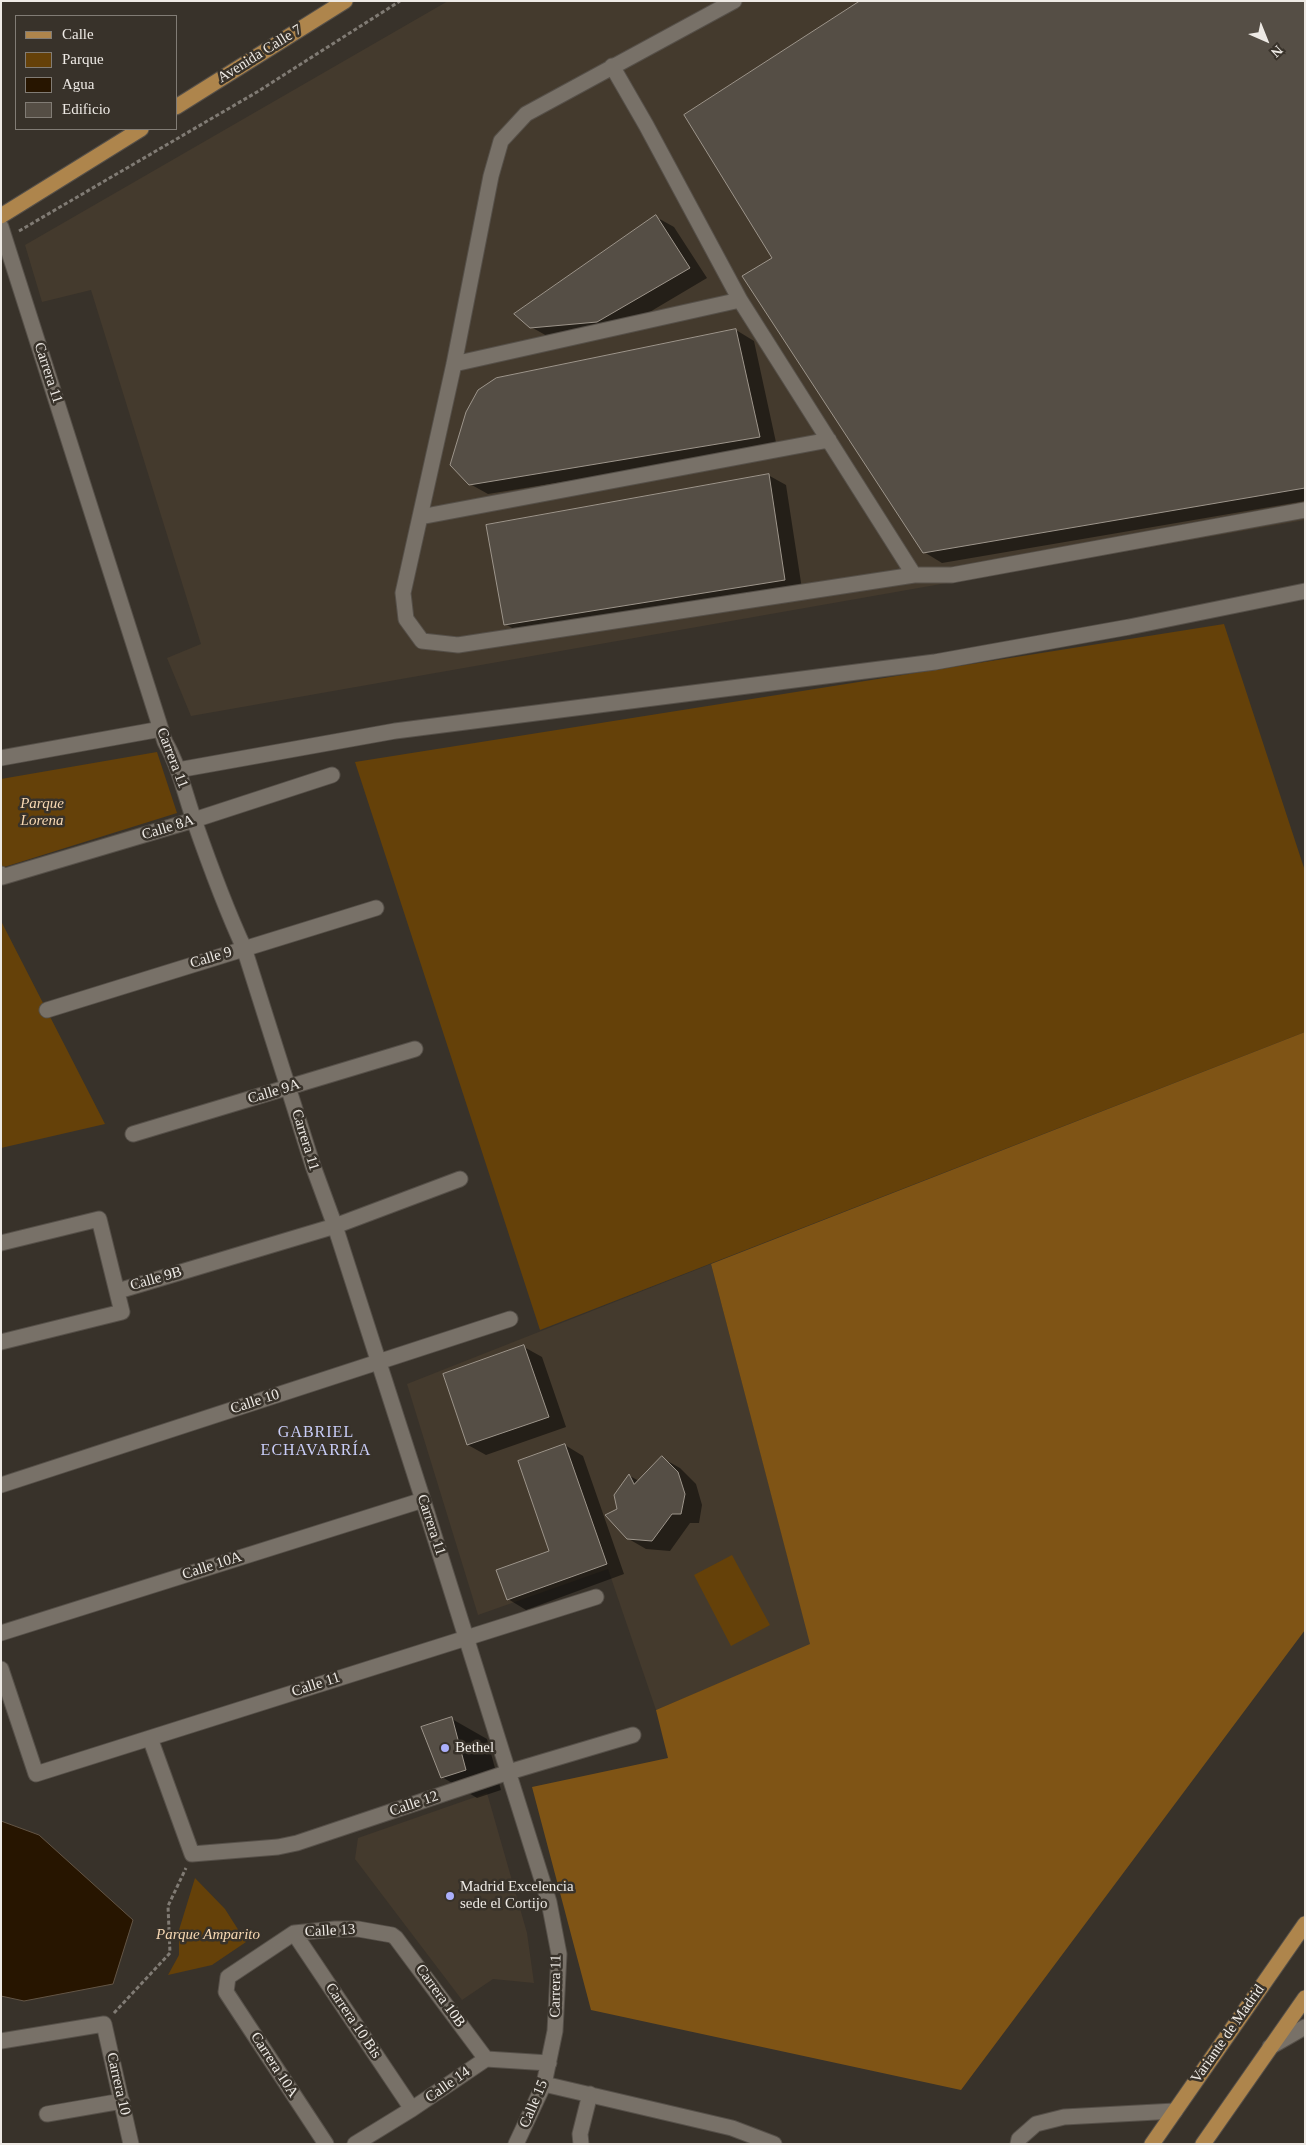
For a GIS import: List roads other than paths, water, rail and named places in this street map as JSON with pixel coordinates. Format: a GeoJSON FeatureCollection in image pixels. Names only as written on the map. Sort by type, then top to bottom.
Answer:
{"type":"FeatureCollection","features":[{"type":"Feature","properties":{"kind":"main road","name":"Avenida Calle 7"},"geometry":{"type":"LineString","coordinates":[[178,106],[345,1]]}},
{"type":"Feature","properties":{"kind":"main road"},"geometry":{"type":"LineString","coordinates":[[1,216],[139,130]]}},
{"type":"Feature","properties":{"kind":"main road","name":"Variante de Madrid"},"geometry":{"type":"LineString","coordinates":[[1152,2144],[1305,1924]]}},
{"type":"Feature","properties":{"kind":"main road"},"geometry":{"type":"LineString","coordinates":[[1203,2144],[1305,1998]]}},
{"type":"Feature","properties":{"kind":"street"},"geometry":{"type":"LineString","coordinates":[[734,1],[526,114],[501,141],[490,176],[454,364],[403,593],[406,619],[422,641],[458,645],[914,575],[952,575],[1305,510]]}},
{"type":"Feature","properties":{"kind":"street"},"geometry":{"type":"LineString","coordinates":[[612,66],[740,300],[914,575]]}},
{"type":"Feature","properties":{"kind":"street","name":"Carrera 11"},"geometry":{"type":"LineString","coordinates":[[7,230],[161,729],[178,770],[194,820],[231,920],[244,948],[289,1087],[312,1166],[335,1226],[423,1500],[548,1902],[559,1954],[555,2031],[549,2063]]}},
{"type":"Feature","properties":{"kind":"street"},"geometry":{"type":"LineString","coordinates":[[454,364],[740,300]]}},
{"type":"Feature","properties":{"kind":"street"},"geometry":{"type":"LineString","coordinates":[[420,517],[828,440]]}},
{"type":"Feature","properties":{"kind":"street"},"geometry":{"type":"LineString","coordinates":[[178,770],[395,731],[935,662],[1129,627],[1305,591]]}},
{"type":"Feature","properties":{"kind":"street"},"geometry":{"type":"LineString","coordinates":[[1,758],[161,729]]}},
{"type":"Feature","properties":{"kind":"street","name":"Calle 8A"},"geometry":{"type":"LineString","coordinates":[[2,876],[194,820],[332,775]]}},
{"type":"Feature","properties":{"kind":"street","name":"Calle 9"},"geometry":{"type":"LineString","coordinates":[[47,1010],[376,908]]}},
{"type":"Feature","properties":{"kind":"street","name":"Calle 9A"},"geometry":{"type":"LineString","coordinates":[[133,1134],[415,1049]]}},
{"type":"Feature","properties":{"kind":"street","name":"Calle 9B"},"geometry":{"type":"LineString","coordinates":[[1,1342],[122,1312],[118,1291],[335,1226],[460,1179]]}},
{"type":"Feature","properties":{"kind":"street"},"geometry":{"type":"LineString","coordinates":[[1,1243],[99,1219],[118,1291]]}},
{"type":"Feature","properties":{"kind":"street","name":"Calle 10"},"geometry":{"type":"LineString","coordinates":[[1,1485],[510,1319]]}},
{"type":"Feature","properties":{"kind":"street","name":"Calle 10A"},"geometry":{"type":"LineString","coordinates":[[1,1633],[423,1500]]}},
{"type":"Feature","properties":{"kind":"street","name":"Calle 11"},"geometry":{"type":"LineString","coordinates":[[1,1669],[36,1774],[466,1636],[596,1597]]}},
{"type":"Feature","properties":{"kind":"street","name":"Calle 12"},"geometry":{"type":"LineString","coordinates":[[150,1738],[192,1854],[278,1847],[297,1843],[509,1772],[633,1735]]}},
{"type":"Feature","properties":{"kind":"street","name":"Calle 13"},"geometry":{"type":"LineString","coordinates":[[225,1984],[228,1977],[294,1933],[358,1929],[392,1935]]}},
{"type":"Feature","properties":{"kind":"street","name":"Carrera 10 Bis"},"geometry":{"type":"LineString","coordinates":[[294,1933],[412,2109]]}},
{"type":"Feature","properties":{"kind":"street","name":"Carrera 10B"},"geometry":{"type":"LineString","coordinates":[[392,1935],[486,2059]]}},
{"type":"Feature","properties":{"kind":"street","name":"Carrera 10A"},"geometry":{"type":"LineString","coordinates":[[225,1984],[226,1992],[326,2144]]}},
{"type":"Feature","properties":{"kind":"street","name":"Carrera 10"},"geometry":{"type":"LineString","coordinates":[[1,2041],[104,2024],[131,2144]]}},
{"type":"Feature","properties":{"kind":"street"},"geometry":{"type":"LineString","coordinates":[[1270,2047],[1305,2027]]}},
{"type":"Feature","properties":{"kind":"street","name":"Calle 14"},"geometry":{"type":"LineString","coordinates":[[355,2144],[412,2109],[486,2059],[549,2063]]}},
{"type":"Feature","properties":{"kind":"street","name":"Calle 15"},"geometry":{"type":"LineString","coordinates":[[516,2144],[544,2084],[549,2063]]}},
{"type":"Feature","properties":{"kind":"street"},"geometry":{"type":"LineString","coordinates":[[544,2084],[732,2128],[774,2144]]}},
{"type":"Feature","properties":{"kind":"street"},"geometry":{"type":"LineString","coordinates":[[581,2144],[580,2134],[590,2094]]}},
{"type":"Feature","properties":{"kind":"street"},"geometry":{"type":"LineString","coordinates":[[47,2114],[122,2101]]}},
{"type":"Feature","properties":{"kind":"street"},"geometry":{"type":"LineString","coordinates":[[1018,2144],[1019,2139],[1036,2124],[1064,2117],[1175,2111]]}},
{"type":"Feature","properties":{"kind":"water"},"geometry":{"type":"Polygon","coordinates":[[[1,1821],[39,1835],[133,1920],[113,1984],[24,2001],[1,1996],[1,1821]]]}},
{"type":"Feature","properties":{"kind":"place","name":"Bethel"},"geometry":{"type":"Point","coordinates":[445,1748]}},
{"type":"Feature","properties":{"kind":"place","name":"Madrid Excelencia sede el Cortijo"},"geometry":{"type":"Point","coordinates":[450,1896]}},
{"type":"Feature","properties":{"kind":"district","name":"GABRIEL ECHAVARRÍA"},"geometry":{"type":"Point","coordinates":[316,1442]}},
{"type":"Feature","properties":{"kind":"park label","name":"Parque Lorena"},"geometry":{"type":"Point","coordinates":[42,812]}},
{"type":"Feature","properties":{"kind":"park label","name":"Parque Amparito"},"geometry":{"type":"Point","coordinates":[208,1935]}}]}
